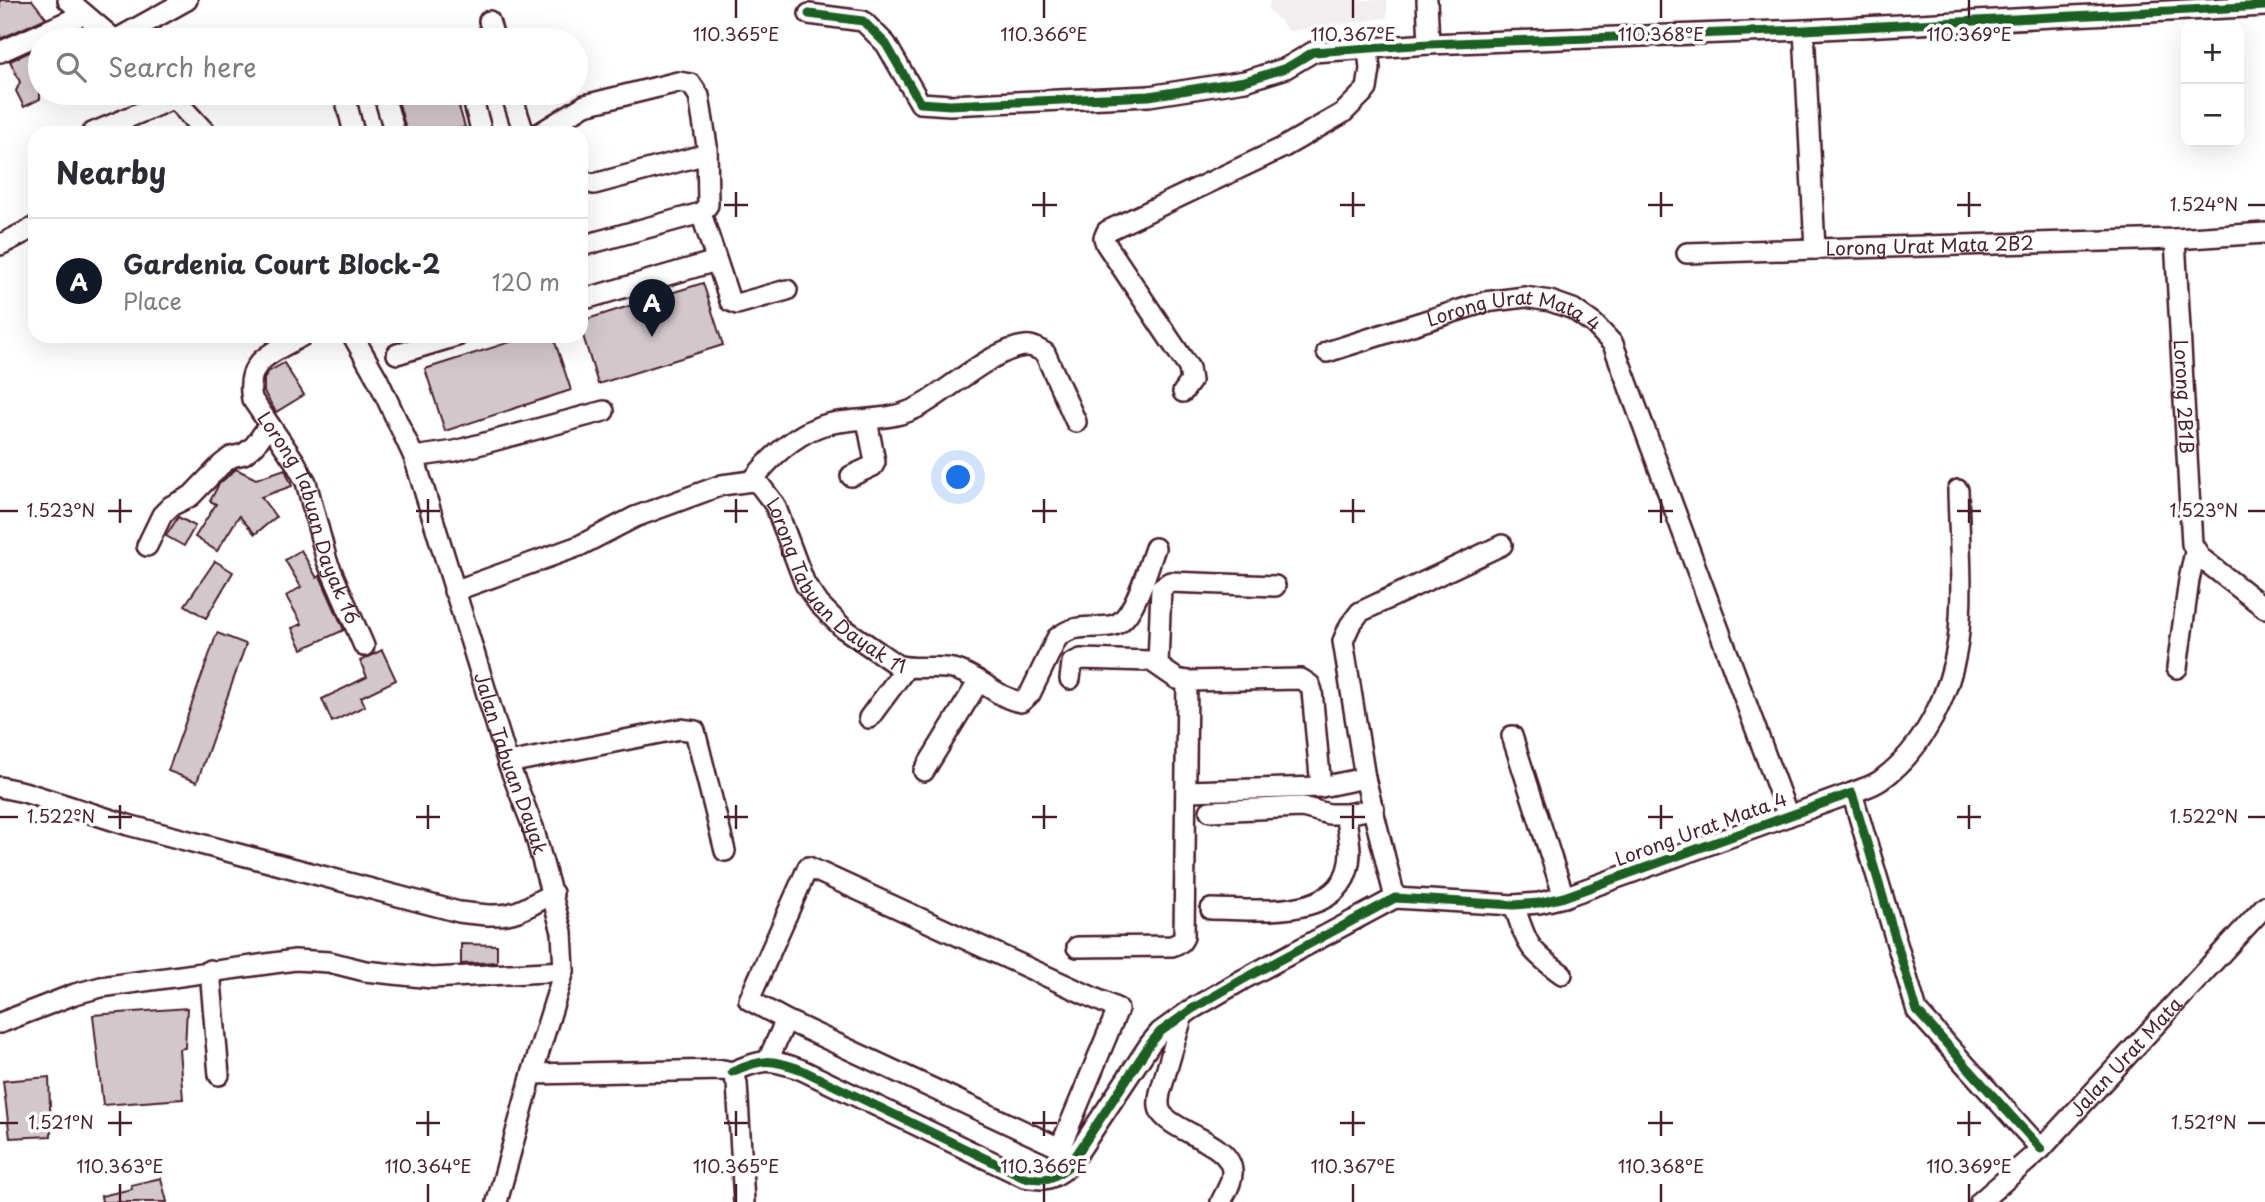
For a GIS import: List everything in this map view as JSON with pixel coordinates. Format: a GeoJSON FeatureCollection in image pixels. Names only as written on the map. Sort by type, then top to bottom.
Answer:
{"type":"FeatureCollection","features":[{"type":"Feature","properties":{"kind":"street"},"geometry":{"type":"LineString","coordinates":[[68,0],[101,28]]}},
{"type":"Feature","properties":{"kind":"street"},"geometry":{"type":"LineString","coordinates":[[137,28],[187,0]]}},
{"type":"Feature","properties":{"kind":"street"},"geometry":{"type":"LineString","coordinates":[[1427,0],[1429,44]]}},
{"type":"Feature","properties":{"kind":"street"},"geometry":{"type":"LineString","coordinates":[[809,14],[863,22],[886,44],[920,103],[950,105],[1149,96],[1245,81],[1286,68],[1313,52],[1429,44],[1804,30],[2265,6]]}},
{"type":"Feature","properties":{"kind":"street"},"geometry":{"type":"LineString","coordinates":[[52,28],[84,13]]}},
{"type":"Feature","properties":{"kind":"street","name":"Lorong Urat Mata 2B2"},"geometry":{"type":"LineString","coordinates":[[1804,30],[1815,249],[2175,239],[2265,233]]}},
{"type":"Feature","properties":{"kind":"street"},"geometry":{"type":"LineString","coordinates":[[0,52],[28,39]]}},
{"type":"Feature","properties":{"kind":"street"},"geometry":{"type":"LineString","coordinates":[[1183,392],[1191,381],[1189,368],[1106,244],[1104,238],[1107,231],[1282,148],[1343,113],[1367,89],[1370,69],[1368,49]]}},
{"type":"Feature","properties":{"kind":"street"},"geometry":{"type":"LineString","coordinates":[[588,104],[684,82],[691,84],[699,96],[707,154],[708,205],[701,213],[588,244]]}},
{"type":"Feature","properties":{"kind":"street"},"geometry":{"type":"LineString","coordinates":[[107,126],[151,105]]}},
{"type":"Feature","properties":{"kind":"street"},"geometry":{"type":"LineString","coordinates":[[181,105],[200,126]]}},
{"type":"Feature","properties":{"kind":"street"},"geometry":{"type":"LineString","coordinates":[[347,105],[353,126]]}},
{"type":"Feature","properties":{"kind":"street"},"geometry":{"type":"LineString","coordinates":[[387,105],[393,126]]}},
{"type":"Feature","properties":{"kind":"street"},"geometry":{"type":"LineString","coordinates":[[474,105],[480,126]]}},
{"type":"Feature","properties":{"kind":"street"},"geometry":{"type":"LineString","coordinates":[[515,105],[522,126]]}},
{"type":"Feature","properties":{"kind":"street"},"geometry":{"type":"LineString","coordinates":[[564,126],[585,105]]}},
{"type":"Feature","properties":{"kind":"street"},"geometry":{"type":"LineString","coordinates":[[588,183],[594,184],[707,154]]}},
{"type":"Feature","properties":{"kind":"street"},"geometry":{"type":"LineString","coordinates":[[701,213],[730,301],[737,304],[787,290]]}},
{"type":"Feature","properties":{"kind":"street"},"geometry":{"type":"LineString","coordinates":[[0,245],[28,231]]}},
{"type":"Feature","properties":{"kind":"street","name":"Lorong 2B1B"},"geometry":{"type":"LineString","coordinates":[[2175,239],[2192,544],[2195,552],[2177,668]]}},
{"type":"Feature","properties":{"kind":"street"},"geometry":{"type":"LineString","coordinates":[[1687,253],[1815,249]]}},
{"type":"Feature","properties":{"kind":"street"},"geometry":{"type":"LineString","coordinates":[[588,298],[716,261]]}},
{"type":"Feature","properties":{"kind":"street","name":"Lorong Urat Mata 4"},"geometry":{"type":"LineString","coordinates":[[1327,352],[1485,302],[1525,297],[1550,301],[1573,309],[1594,324],[1613,344],[1788,816]]}},
{"type":"Feature","properties":{"kind":"street","name":"Lorong Tabuan Dayak 16"},"geometry":{"type":"LineString","coordinates":[[290,343],[258,362],[253,370],[250,389],[252,399],[295,461],[306,482],[327,561],[364,646]]}},
{"type":"Feature","properties":{"kind":"street","name":"Jalan Tabuan Dayak"},"geometry":{"type":"LineString","coordinates":[[357,343],[378,380],[414,457],[508,764],[533,827],[562,932],[564,971],[497,1202]]}},
{"type":"Feature","properties":{"kind":"street"},"geometry":{"type":"LineString","coordinates":[[397,354],[434,343]]}},
{"type":"Feature","properties":{"kind":"street"},"geometry":{"type":"LineString","coordinates":[[752,481],[768,460],[818,427],[881,419],[921,406],[985,364],[1014,349],[1027,346],[1045,353],[1076,422]]}},
{"type":"Feature","properties":{"kind":"street"},"geometry":{"type":"LineString","coordinates":[[414,457],[454,451],[604,411]]}},
{"type":"Feature","properties":{"kind":"street"},"geometry":{"type":"LineString","coordinates":[[850,476],[875,463],[867,421]]}},
{"type":"Feature","properties":{"kind":"street"},"geometry":{"type":"LineString","coordinates":[[147,546],[162,515],[171,506],[191,496],[231,457],[244,454],[255,445],[269,425]]}},
{"type":"Feature","properties":{"kind":"street","name":"Lorong Tabuan Dayak 11"},"geometry":{"type":"LineString","coordinates":[[454,591],[579,546],[635,517],[722,485],[752,481],[759,484],[775,505],[805,584],[819,604],[843,628],[897,666],[955,669],[1012,700],[1021,702],[1027,699],[1057,638],[1064,632],[1072,628],[1108,626],[1121,622],[1135,599],[1155,548]]}},
{"type":"Feature","properties":{"kind":"street","name":"Lorong Urat Mata 4"},"geometry":{"type":"LineString","coordinates":[[1395,898],[1514,905],[1564,897],[1880,781],[1902,761],[1922,736],[1932,719],[1949,676],[1958,641],[1958,490]]}},
{"type":"Feature","properties":{"kind":"street"},"geometry":{"type":"LineString","coordinates":[[532,1074],[733,1072],[754,1062],[768,1060],[802,1070],[1024,1177],[1044,1180],[1058,1175],[1069,1166],[1160,1032],[1242,980],[1395,898],[1365,778],[1343,641],[1360,612],[1502,545]]}},
{"type":"Feature","properties":{"kind":"street"},"geometry":{"type":"LineString","coordinates":[[2195,552],[2265,608]]}},
{"type":"Feature","properties":{"kind":"street"},"geometry":{"type":"LineString","coordinates":[[1158,663],[1161,588],[1165,585],[1170,582],[1275,586]]}},
{"type":"Feature","properties":{"kind":"street"},"geometry":{"type":"LineString","coordinates":[[1070,679],[1072,663],[1081,659],[1151,661],[1158,663],[1177,679],[1187,681],[1306,681],[1312,691],[1321,787]]}},
{"type":"Feature","properties":{"kind":"street"},"geometry":{"type":"LineString","coordinates":[[869,718],[906,668]]}},
{"type":"Feature","properties":{"kind":"street"},"geometry":{"type":"LineString","coordinates":[[924,771],[979,681]]}},
{"type":"Feature","properties":{"kind":"street"},"geometry":{"type":"LineString","coordinates":[[1077,947],[1172,946],[1181,942],[1184,937],[1187,681]]}},
{"type":"Feature","properties":{"kind":"street"},"geometry":{"type":"LineString","coordinates":[[508,764],[680,729],[695,731],[725,851]]}},
{"type":"Feature","properties":{"kind":"street"},"geometry":{"type":"LineString","coordinates":[[1512,736],[1564,897]]}},
{"type":"Feature","properties":{"kind":"street"},"geometry":{"type":"LineString","coordinates":[[1187,791],[1321,787],[1365,778]]}},
{"type":"Feature","properties":{"kind":"street"},"geometry":{"type":"LineString","coordinates":[[0,787],[128,825],[459,912],[496,917],[518,913],[553,893]]}},
{"type":"Feature","properties":{"kind":"street"},"geometry":{"type":"LineString","coordinates":[[1852,793],[1917,1011],[2041,1149]]}},
{"type":"Feature","properties":{"kind":"street"},"geometry":{"type":"LineString","coordinates":[[1210,811],[1302,807],[1329,814],[1345,814],[1374,809]]}},
{"type":"Feature","properties":{"kind":"street"},"geometry":{"type":"LineString","coordinates":[[1211,909],[1296,908],[1309,905],[1336,891],[1345,875],[1350,853],[1345,814]]}},
{"type":"Feature","properties":{"kind":"street"},"geometry":{"type":"LineString","coordinates":[[808,867],[1118,1009],[1060,1148],[786,1020],[749,1000],[808,867]]}},
{"type":"Feature","properties":{"kind":"street"},"geometry":{"type":"LineString","coordinates":[[1514,905],[1526,942],[1538,957],[1562,974]]}},
{"type":"Feature","properties":{"kind":"street","name":"Jalan Urat Mata"},"geometry":{"type":"LineString","coordinates":[[1980,1202],[2041,1149],[2265,906]]}},
{"type":"Feature","properties":{"kind":"street"},"geometry":{"type":"LineString","coordinates":[[0,1023],[75,994],[101,987],[295,960],[329,962],[365,971],[432,978],[564,971]]}},
{"type":"Feature","properties":{"kind":"street"},"geometry":{"type":"LineString","coordinates":[[210,970],[219,1075]]}},
{"type":"Feature","properties":{"kind":"street"},"geometry":{"type":"LineString","coordinates":[[1182,1017],[1158,1105],[1162,1114],[1228,1159],[1232,1170],[1231,1181],[1221,1202]]}},
{"type":"Feature","properties":{"kind":"street"},"geometry":{"type":"LineString","coordinates":[[768,1060],[786,1020]]}},
{"type":"Feature","properties":{"kind":"street"},"geometry":{"type":"LineString","coordinates":[[733,1072],[737,1083],[744,1202]]}},
{"type":"Feature","properties":{"kind":"shaded area"},"geometry":{"type":"Polygon","coordinates":[[[1271,0],[1387,0],[1387,18],[1289,31],[1268,9],[1271,0]]]}},
{"type":"Feature","properties":{"kind":"building"},"geometry":{"type":"Polygon","coordinates":[[[0,0],[32,0],[46,18],[0,39],[0,0]]]}},
{"type":"Feature","properties":{"kind":"building"},"geometry":{"type":"Polygon","coordinates":[[[28,53],[28,105],[24,107],[16,91],[20,82],[10,61],[28,53]]]}},
{"type":"Feature","properties":{"kind":"building"},"geometry":{"type":"Polygon","coordinates":[[[399,105],[459,105],[465,126],[405,126],[399,105]]]}},
{"type":"Feature","properties":{"kind":"building"},"geometry":{"type":"Polygon","coordinates":[[[703,283],[723,345],[598,384],[585,343],[588,343],[588,319],[703,283]]]}},
{"type":"Feature","properties":{"kind":"building"},"geometry":{"type":"Polygon","coordinates":[[[507,343],[555,343],[571,390],[445,431],[425,369],[507,343]]]}},
{"type":"Feature","properties":{"kind":"building"},"geometry":{"type":"Polygon","coordinates":[[[284,363],[304,395],[276,412],[264,392],[264,379],[268,372],[284,363]]]}},
{"type":"Feature","properties":{"kind":"building"},"geometry":{"type":"Polygon","coordinates":[[[236,469],[256,479],[285,469],[292,486],[261,497],[276,517],[255,534],[239,516],[217,551],[195,537],[216,504],[210,501],[219,484],[236,469]]]}},
{"type":"Feature","properties":{"kind":"building"},"geometry":{"type":"Polygon","coordinates":[[[178,517],[195,526],[184,546],[166,536],[178,517]]]}},
{"type":"Feature","properties":{"kind":"building"},"geometry":{"type":"Polygon","coordinates":[[[301,550],[317,578],[320,576],[344,630],[302,649],[292,628],[302,624],[286,596],[301,587],[285,560],[301,550]]]}},
{"type":"Feature","properties":{"kind":"building"},"geometry":{"type":"Polygon","coordinates":[[[215,561],[233,572],[206,618],[185,605],[215,561]]]}},
{"type":"Feature","properties":{"kind":"building"},"geometry":{"type":"Polygon","coordinates":[[[217,633],[246,644],[197,782],[168,771],[217,633]]]}},
{"type":"Feature","properties":{"kind":"building"},"geometry":{"type":"Polygon","coordinates":[[[382,650],[396,680],[361,697],[365,706],[332,722],[322,699],[367,677],[360,661],[382,650]]]}},
{"type":"Feature","properties":{"kind":"building"},"geometry":{"type":"Polygon","coordinates":[[[461,944],[497,945],[497,962],[461,964],[461,944]]]}},
{"type":"Feature","properties":{"kind":"building"},"geometry":{"type":"Polygon","coordinates":[[[187,1008],[185,1048],[179,1049],[183,1099],[103,1105],[93,1015],[187,1008]]]}},
{"type":"Feature","properties":{"kind":"building"},"geometry":{"type":"Polygon","coordinates":[[[49,1077],[51,1136],[10,1138],[3,1081],[49,1077]]]}},
{"type":"Feature","properties":{"kind":"building"},"geometry":{"type":"Polygon","coordinates":[[[161,1178],[167,1202],[102,1202],[101,1196],[132,1189],[131,1185],[161,1178]]]}},
{"type":"Feature","properties":{"kind":"cycle path"},"geometry":{"type":"LineString","coordinates":[[809,14],[863,21],[886,44],[920,103],[950,105],[1149,96],[1245,81],[1286,68],[1313,52],[1429,44],[1804,30],[2265,6]]}},
{"type":"Feature","properties":{"kind":"cycle path"},"geometry":{"type":"LineString","coordinates":[[732,1072],[760,1062],[791,1066],[1024,1177],[1048,1178],[1069,1166],[1160,1032],[1192,1009],[1242,980],[1395,898],[1514,905],[1539,903],[1564,897],[1852,793],[1917,1011],[2041,1149]]}},
{"type":"Feature","properties":{"kind":"place","name":"Gardenia Court Block-2"},"geometry":{"type":"Point","coordinates":[652,337]}}]}
